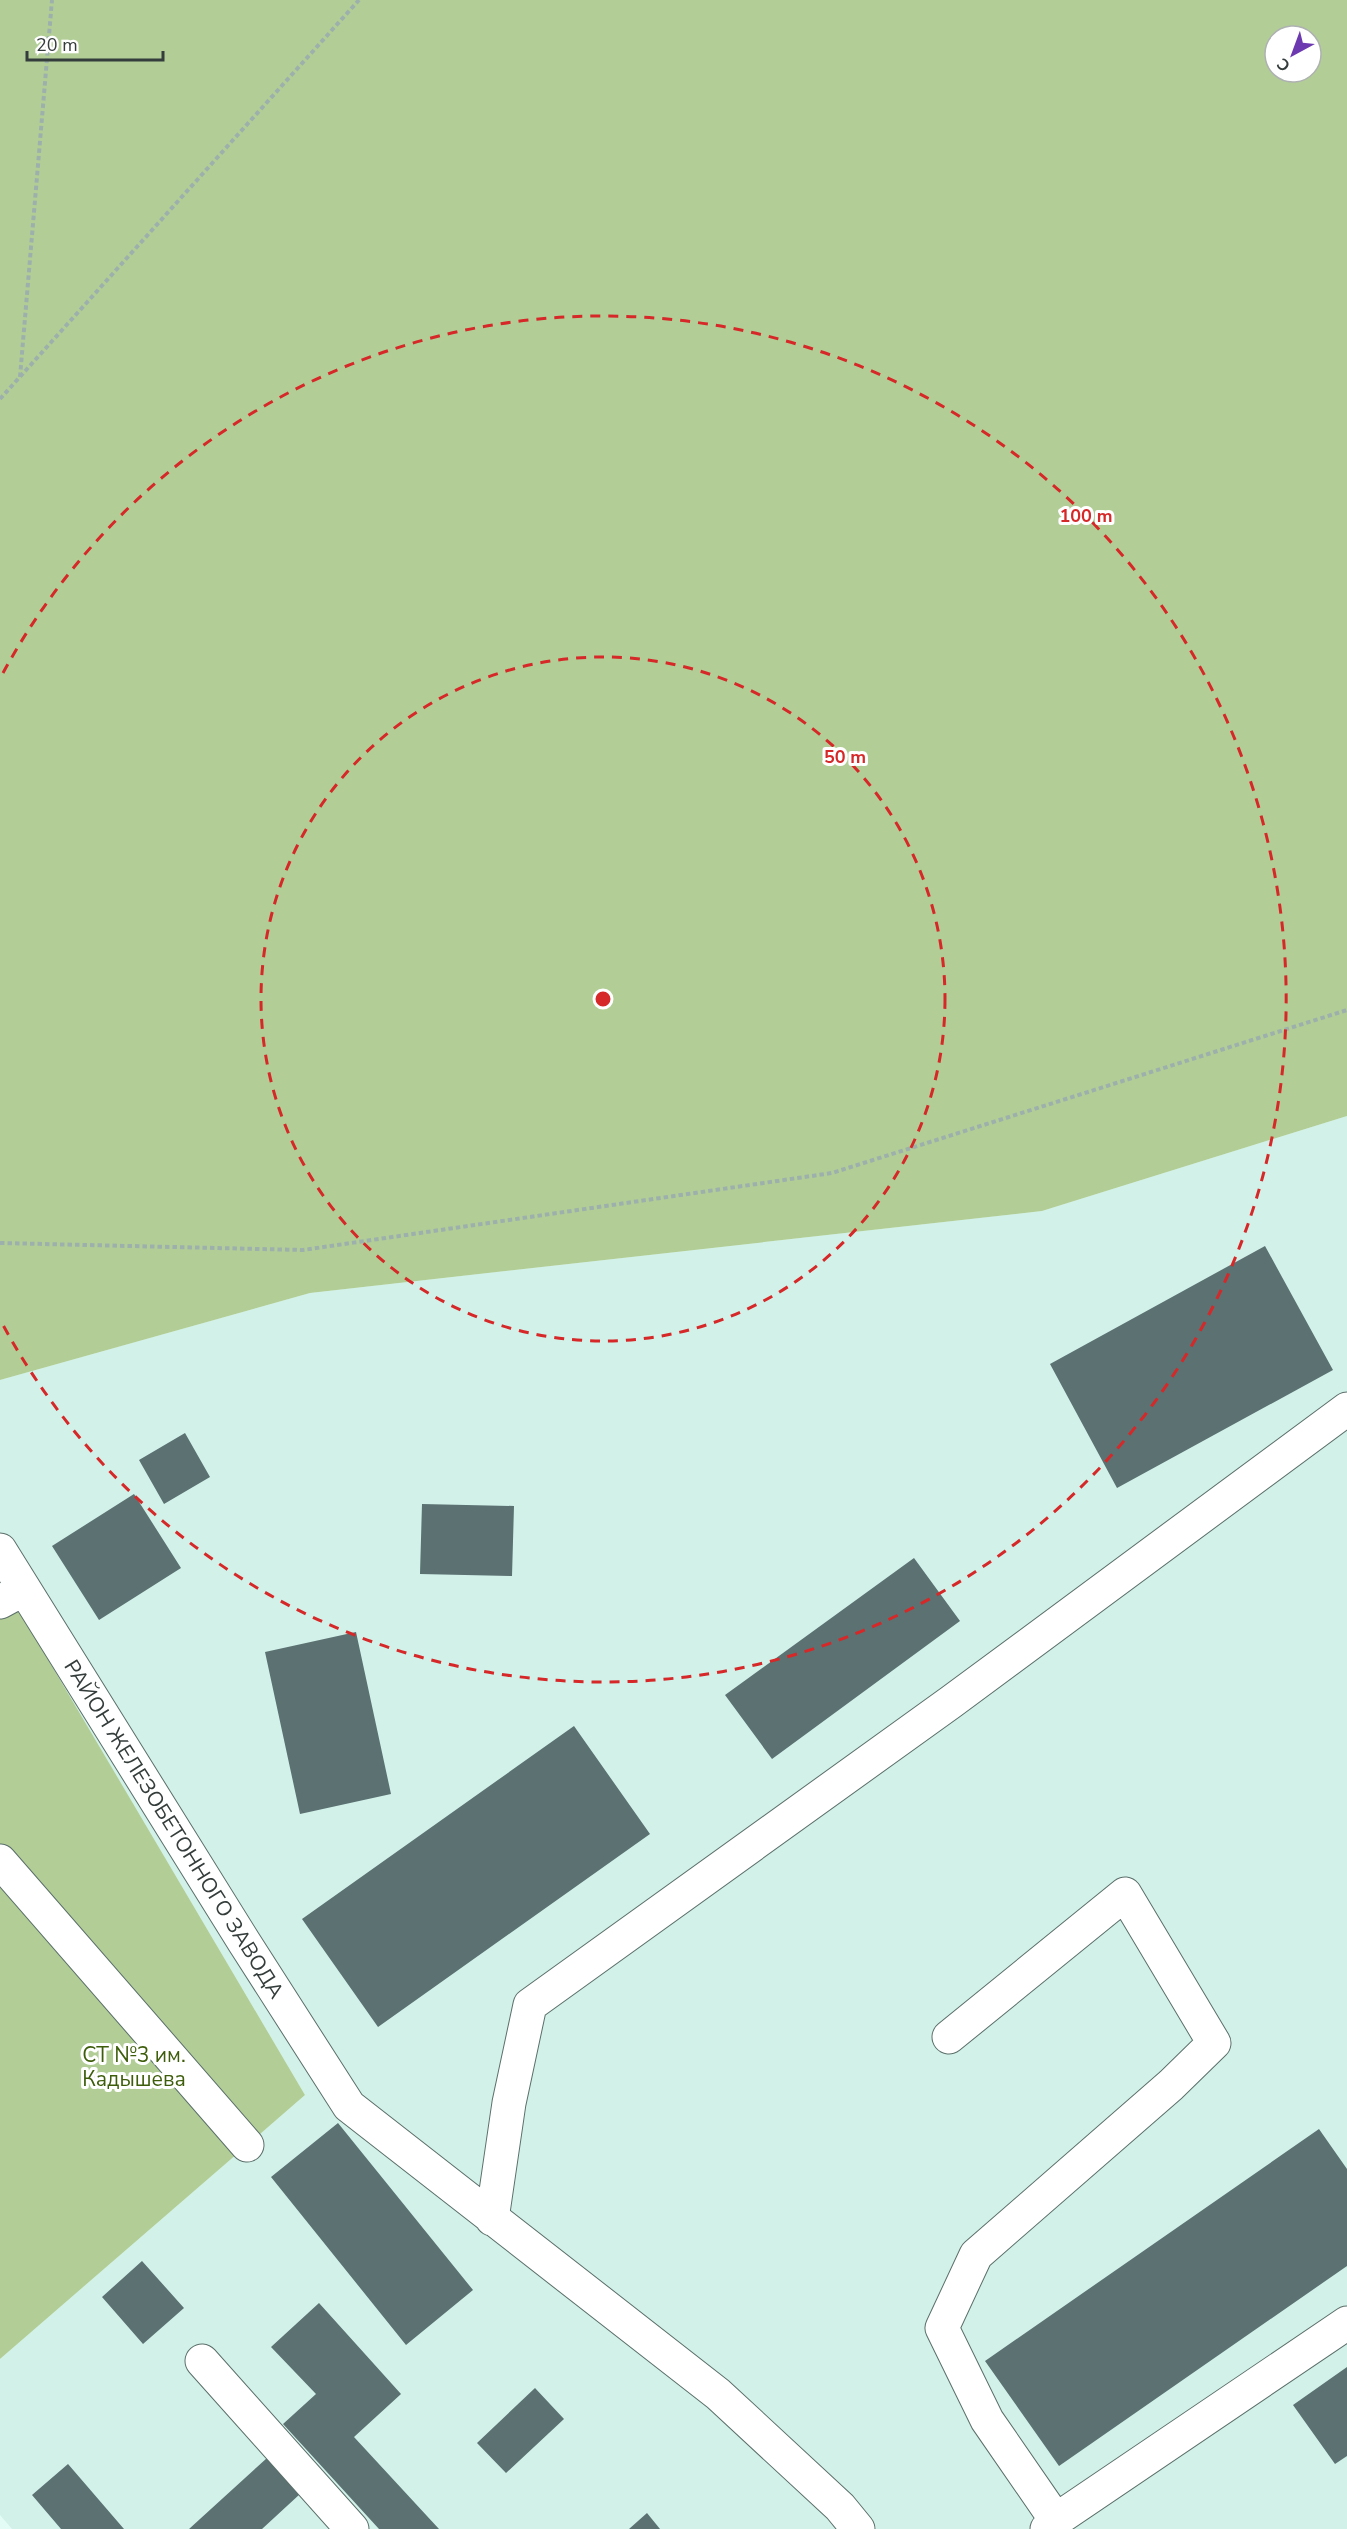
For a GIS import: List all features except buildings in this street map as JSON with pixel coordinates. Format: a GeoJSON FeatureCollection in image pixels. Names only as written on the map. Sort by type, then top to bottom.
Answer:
{"type":"FeatureCollection","features":[{"type":"Feature","properties":{"kind":"lane"},"geometry":{"type":"LineString","coordinates":[[492,2218],[509,2103],[530,2005],[951,1702],[1347,1409]]}},
{"type":"Feature","properties":{"kind":"lane","name":"РАЙОН ЖЕЛЕЗОБЕТОННОГО ЗАВОДА"},"geometry":{"type":"LineString","coordinates":[[0,1550],[12,1595],[244,1942],[350,2106],[718,2394],[840,2507],[858,2529]]}},
{"type":"Feature","properties":{"kind":"lane"},"geometry":{"type":"LineString","coordinates":[[0,1861],[247,2145]]}},
{"type":"Feature","properties":{"kind":"lane"},"geometry":{"type":"LineString","coordinates":[[949,2037],[1125,1894],[1214,2043],[1171,2085],[976,2255],[942,2328],[987,2420],[1052,2525],[1347,2323]]}},
{"type":"Feature","properties":{"kind":"lane"},"geometry":{"type":"LineString","coordinates":[[202,2361],[352,2529]]}},
{"type":"Feature","properties":{"kind":"path"},"geometry":{"type":"LineString","coordinates":[[20,378],[52,0]]}},
{"type":"Feature","properties":{"kind":"path"},"geometry":{"type":"LineString","coordinates":[[0,399],[359,0]]}},
{"type":"Feature","properties":{"kind":"path"},"geometry":{"type":"LineString","coordinates":[[0,1243],[303,1250],[832,1173],[1347,1010]]}},
{"type":"Feature","properties":{"kind":"shaded area"},"geometry":{"type":"Polygon","coordinates":[[[1347,1116],[1347,2529],[12,2529],[0,2515],[0,2359],[305,2095],[0,1578],[0,1380],[310,1293],[1042,1211],[1347,1116]]]}},
{"type":"Feature","properties":{"kind":"green space"},"geometry":{"type":"Polygon","coordinates":[[[0,0],[1347,0],[1347,1116],[1042,1211],[310,1293],[0,1380],[0,0]]]}},
{"type":"Feature","properties":{"kind":"green space","name":"СТ №3 им. Кадышева"},"geometry":{"type":"Polygon","coordinates":[[[0,1578],[305,2095],[0,2359],[0,1578]]]}}]}
